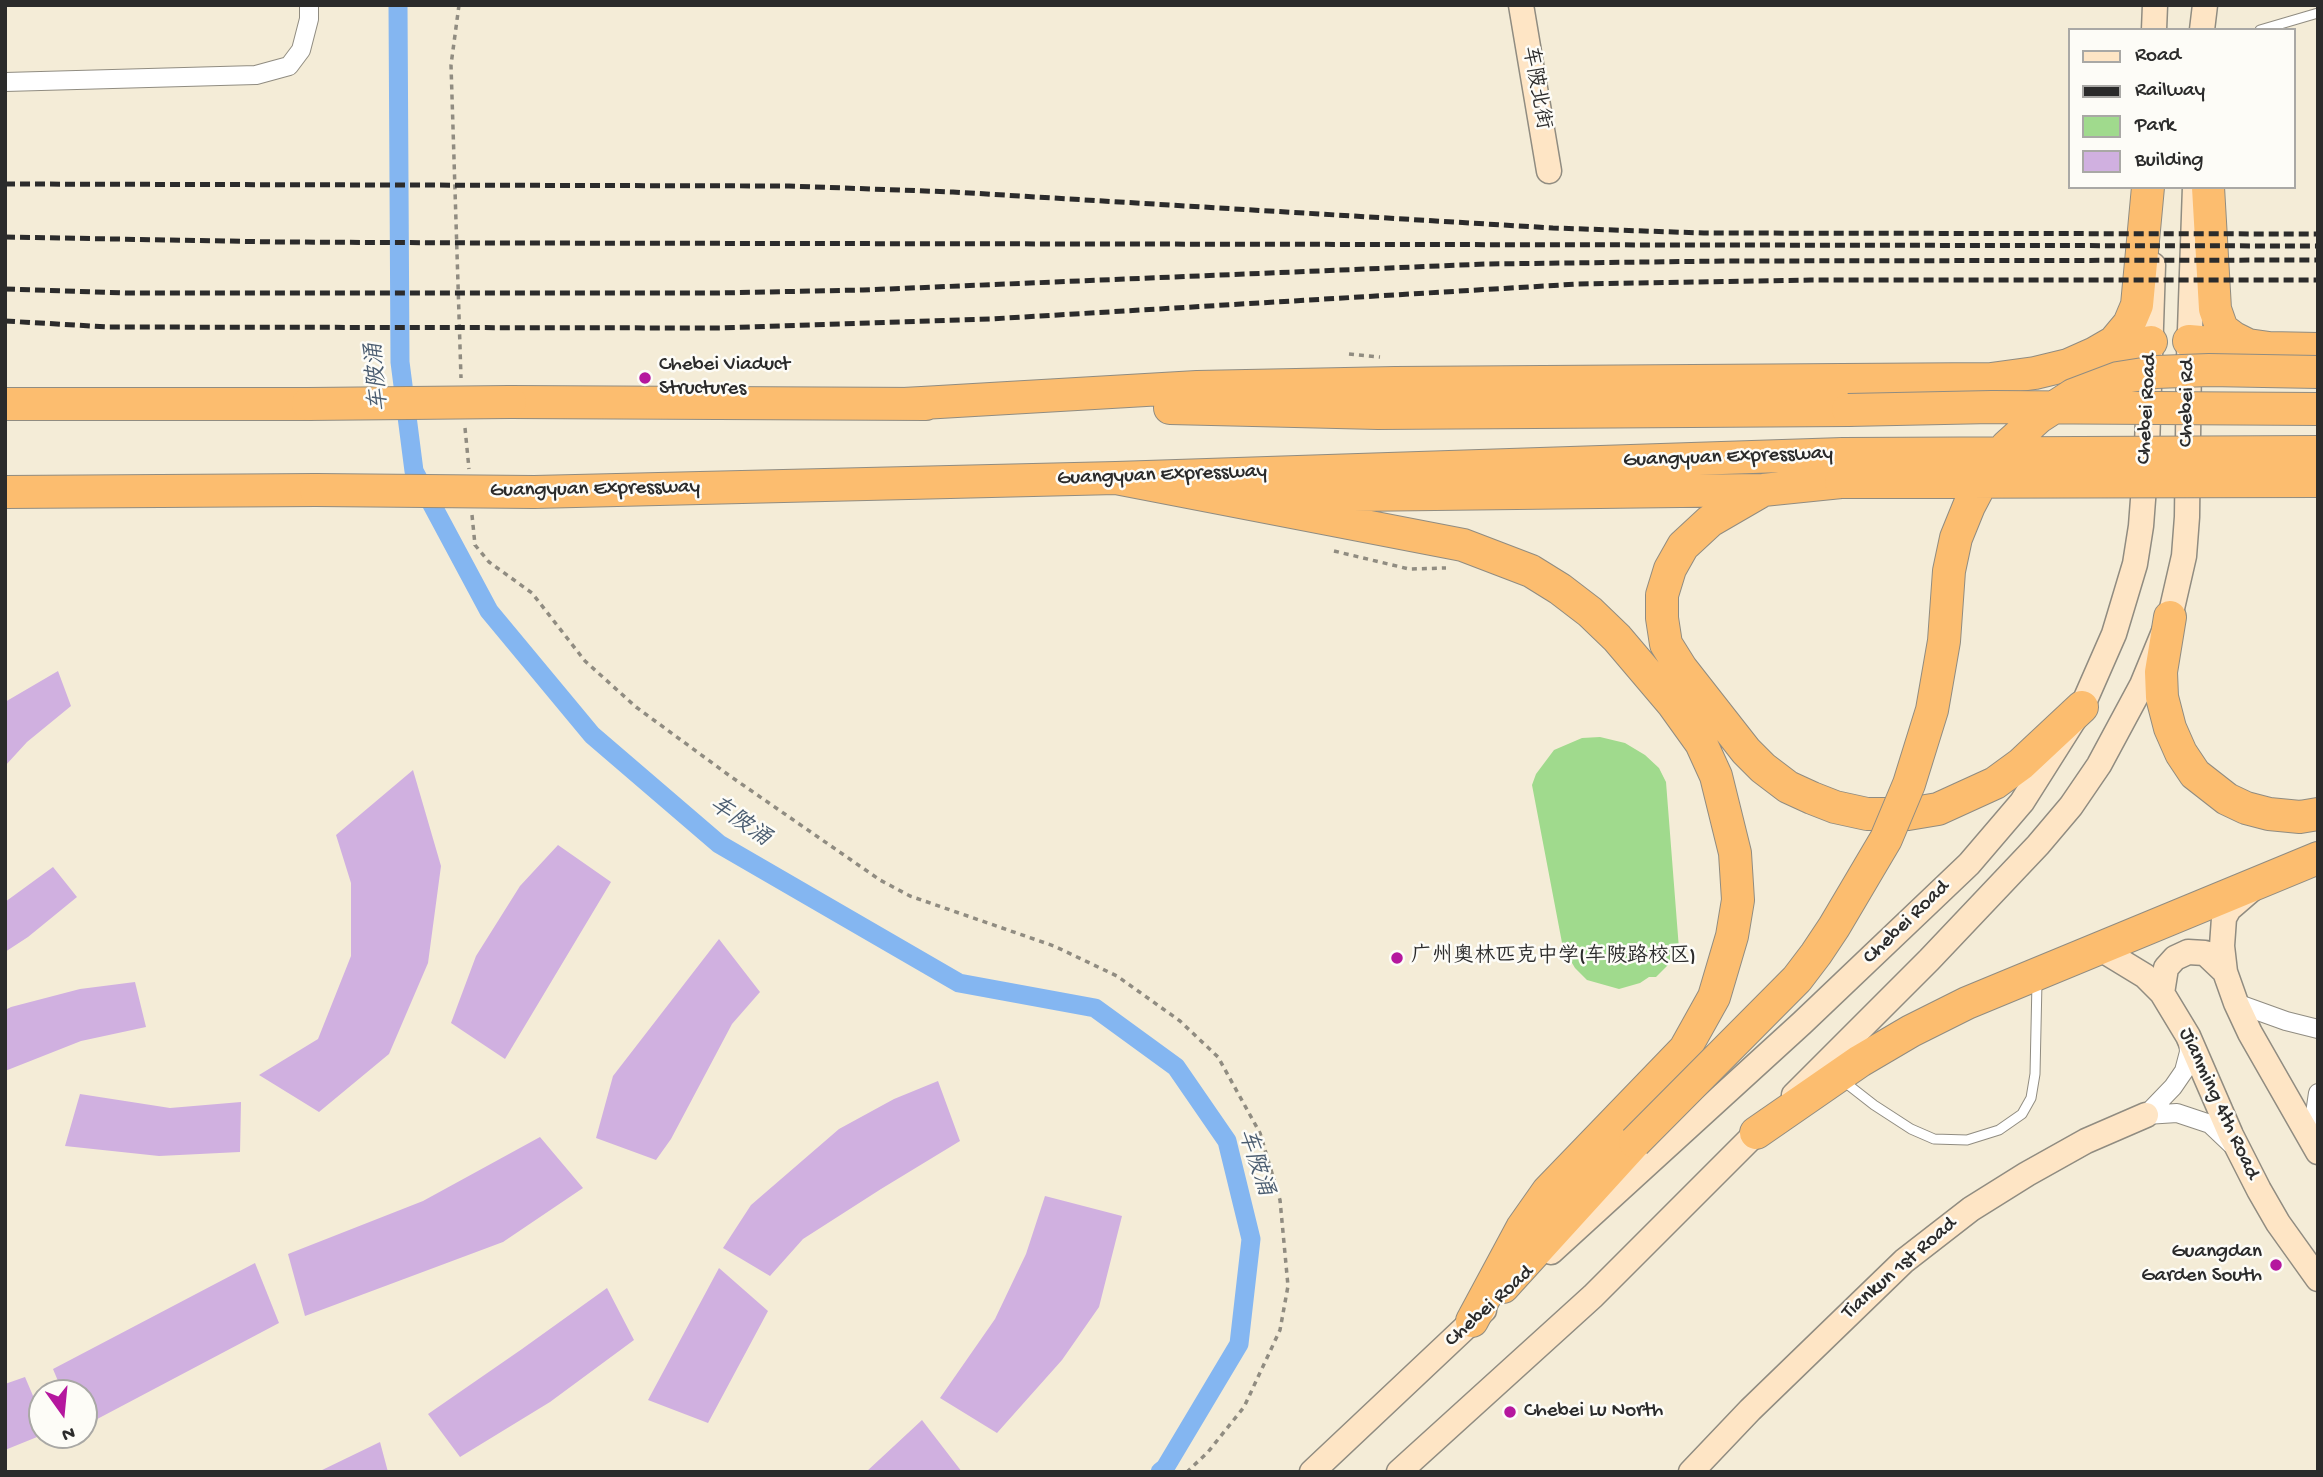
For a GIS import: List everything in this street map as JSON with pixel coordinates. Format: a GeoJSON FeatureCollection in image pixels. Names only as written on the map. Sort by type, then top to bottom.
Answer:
{"type":"FeatureCollection","features":[{"type":"Feature","properties":{"kind":"highway"},"geometry":{"type":"LineString","coordinates":[[2067,365],[2114,342],[2129,324],[2137,305],[2148,189]]}},
{"type":"Feature","properties":{"kind":"highway"},"geometry":{"type":"LineString","coordinates":[[2208,189],[2215,309],[2222,329],[2248,345],[2269,348]]}},
{"type":"Feature","properties":{"kind":"highway"},"geometry":{"type":"LineString","coordinates":[[2189,341],[2318,349]]}},
{"type":"Feature","properties":{"kind":"highway"},"geometry":{"type":"LineString","coordinates":[[905,404],[1210,387],[1991,379],[2035,373],[2151,342]]}},
{"type":"Feature","properties":{"kind":"highway"},"geometry":{"type":"LineString","coordinates":[[1472,1321],[1635,1142],[1797,979],[1842,916],[1886,839],[1909,784],[1932,710],[1944,641],[1956,538],[1988,470],[2007,446],[2039,417],[2073,395],[2118,379],[2156,372],[2182,371],[2318,372]]}},
{"type":"Feature","properties":{"kind":"highway"},"geometry":{"type":"LineString","coordinates":[[5,404],[905,404],[1378,413],[1992,407],[2318,409]]}},
{"type":"Feature","properties":{"kind":"highway","name":"Guangyuan Expressway"},"geometry":{"type":"LineString","coordinates":[[5,492],[534,492],[1116,478],[1842,468],[2318,452]]}},
{"type":"Feature","properties":{"kind":"highway"},"geometry":{"type":"LineString","coordinates":[[2082,707],[2021,764],[1995,783],[1938,809],[1908,814],[1867,814],[1835,807],[1788,787],[1746,751],[1665,644],[1662,595],[1671,569],[1684,546],[1710,521],[1763,490],[1842,468],[2318,481]]}},
{"type":"Feature","properties":{"kind":"highway"},"geometry":{"type":"LineString","coordinates":[[1116,478],[1280,493],[1353,495],[1763,490]]}},
{"type":"Feature","properties":{"kind":"highway"},"geometry":{"type":"LineString","coordinates":[[1116,478],[1463,545],[1531,571],[1590,612],[1617,638],[1673,704],[1701,743],[1716,776],[1735,853],[1738,900],[1732,936],[1714,997],[1685,1049],[1548,1191],[1522,1228],[1472,1321]]}},
{"type":"Feature","properties":{"kind":"highway"},"geometry":{"type":"LineString","coordinates":[[2170,617],[2161,672],[2162,697],[2180,753],[2195,774],[2227,799],[2246,808],[2269,814],[2301,817],[2318,814]]}},
{"type":"Feature","properties":{"kind":"highway"},"geometry":{"type":"LineString","coordinates":[[1756,1133],[1860,1060],[1967,1003],[2318,858]]}},
{"type":"Feature","properties":{"kind":"main road","name":"车陂北街"},"geometry":{"type":"LineString","coordinates":[[1521,5],[1549,171]]}},
{"type":"Feature","properties":{"kind":"main road"},"geometry":{"type":"LineString","coordinates":[[2154,28],[2155,5]]}},
{"type":"Feature","properties":{"kind":"main road"},"geometry":{"type":"LineString","coordinates":[[2202,28],[2205,5]]}},
{"type":"Feature","properties":{"kind":"main road","name":"Chebei Road"},"geometry":{"type":"LineString","coordinates":[[1312,1472],[1472,1321],[1612,1198],[1802,1023],[1969,864],[2022,802],[2082,707],[2114,634],[2135,564],[2147,447],[2153,306],[2153,189]]}},
{"type":"Feature","properties":{"kind":"main road","name":"Chebei Rd"},"geometry":{"type":"LineString","coordinates":[[2170,617],[2184,556],[2187,517],[2189,341],[2195,189]]}},
{"type":"Feature","properties":{"kind":"main road"},"geometry":{"type":"LineString","coordinates":[[2151,342],[2189,341]]}},
{"type":"Feature","properties":{"kind":"main road","name":"Chebei Road"},"geometry":{"type":"LineString","coordinates":[[1399,1472],[1593,1296],[2008,878],[2071,806],[2119,731],[2142,685],[2170,617]]}},
{"type":"Feature","properties":{"kind":"main road"},"geometry":{"type":"LineString","coordinates":[[2258,883],[2226,913],[2222,946],[2225,972],[2236,1003],[2314,1146]]}},
{"type":"Feature","properties":{"kind":"main road","name":"Jianming 4th Road"},"geometry":{"type":"LineString","coordinates":[[2099,947],[2145,976],[2162,993],[2188,1036],[2204,1077],[2240,1152],[2278,1223],[2318,1279]]}},
{"type":"Feature","properties":{"kind":"main road"},"geometry":{"type":"LineString","coordinates":[[2162,993],[2166,968],[2175,958],[2188,952],[2205,953],[2225,972]]}},
{"type":"Feature","properties":{"kind":"main road","name":"Tiankun 1st Road"},"geometry":{"type":"LineString","coordinates":[[1691,1472],[1750,1410],[1904,1261],[1971,1209],[2027,1174],[2086,1141],[2146,1115]]}},
{"type":"Feature","properties":{"kind":"street"},"geometry":{"type":"LineString","coordinates":[[5,82],[256,75],[289,66],[301,50],[309,19],[309,5]]}},
{"type":"Feature","properties":{"kind":"street"},"geometry":{"type":"LineString","coordinates":[[2236,1003],[2318,1029]]}},
{"type":"Feature","properties":{"kind":"street"},"geometry":{"type":"LineString","coordinates":[[2146,1115],[2173,1087],[2184,1071],[2189,1052],[2188,1036]]}},
{"type":"Feature","properties":{"kind":"street"},"geometry":{"type":"LineString","coordinates":[[2314,1146],[2318,1093]]}},
{"type":"Feature","properties":{"kind":"street"},"geometry":{"type":"LineString","coordinates":[[2146,1115],[2177,1113],[2210,1124],[2240,1152]]}},
{"type":"Feature","properties":{"kind":"lane"},"geometry":{"type":"LineString","coordinates":[[2267,28],[2318,13]]}},
{"type":"Feature","properties":{"kind":"lane"},"geometry":{"type":"LineString","coordinates":[[1838,1076],[1874,1105],[1911,1129],[1934,1139],[1967,1140],[2000,1130],[2022,1114],[2031,1098],[2036,1052],[2037,973]]}},
{"type":"Feature","properties":{"kind":"path"},"geometry":{"type":"LineString","coordinates":[[459,5],[452,65],[461,381]]}},
{"type":"Feature","properties":{"kind":"path"},"geometry":{"type":"LineString","coordinates":[[465,422],[469,477]]}},
{"type":"Feature","properties":{"kind":"path"},"geometry":{"type":"LineString","coordinates":[[471,504],[475,545],[489,562],[532,593],[585,661],[646,715],[880,880],[909,895],[1054,946],[1117,976],[1181,1021],[1218,1057],[1261,1133],[1280,1200],[1287,1286],[1280,1330],[1244,1407],[1208,1452],[1187,1472]]}},
{"type":"Feature","properties":{"kind":"path"},"geometry":{"type":"LineString","coordinates":[[1335,551],[1409,569],[1456,568]]}},
{"type":"Feature","properties":{"kind":"green space"},"geometry":{"type":"Polygon","coordinates":[[[1600,737],[1625,743],[1645,755],[1659,768],[1666,782],[1679,949],[1674,959],[1656,977],[1649,977],[1640,983],[1619,989],[1587,980],[1575,968],[1563,948],[1532,785],[1536,774],[1554,750],[1582,738],[1600,737]]]}},
{"type":"Feature","properties":{"kind":"building"},"geometry":{"type":"Polygon","coordinates":[[[58,671],[71,706],[27,742],[5,766],[5,702],[58,671]]]}},
{"type":"Feature","properties":{"kind":"building"},"geometry":{"type":"Polygon","coordinates":[[[413,770],[441,866],[428,963],[389,1054],[319,1112],[259,1075],[318,1039],[351,956],[351,883],[336,835],[413,770]]]}},
{"type":"Feature","properties":{"kind":"building"},"geometry":{"type":"Polygon","coordinates":[[[558,845],[611,882],[505,1059],[451,1023],[476,956],[520,886],[558,845]]]}},
{"type":"Feature","properties":{"kind":"building"},"geometry":{"type":"Polygon","coordinates":[[[53,867],[77,897],[5,952],[5,902],[53,867]]]}},
{"type":"Feature","properties":{"kind":"building"},"geometry":{"type":"Polygon","coordinates":[[[719,939],[760,992],[732,1024],[671,1139],[656,1160],[596,1138],[613,1076],[719,939]]]}},
{"type":"Feature","properties":{"kind":"building"},"geometry":{"type":"Polygon","coordinates":[[[135,982],[146,1027],[81,1041],[5,1071],[5,1010],[80,989],[135,982]]]}},
{"type":"Feature","properties":{"kind":"building"},"geometry":{"type":"Polygon","coordinates":[[[938,1081],[960,1141],[803,1239],[770,1276],[723,1248],[751,1205],[839,1129],[894,1099],[938,1081]]]}},
{"type":"Feature","properties":{"kind":"building"},"geometry":{"type":"Polygon","coordinates":[[[80,1094],[170,1108],[241,1102],[240,1152],[159,1156],[65,1146],[80,1094]]]}},
{"type":"Feature","properties":{"kind":"building"},"geometry":{"type":"Polygon","coordinates":[[[540,1137],[583,1188],[503,1242],[305,1316],[288,1254],[423,1201],[540,1137]]]}},
{"type":"Feature","properties":{"kind":"building"},"geometry":{"type":"Polygon","coordinates":[[[1045,1196],[1122,1216],[1099,1307],[1062,1360],[997,1433],[940,1398],[995,1319],[1026,1254],[1045,1196]]]}},
{"type":"Feature","properties":{"kind":"building"},"geometry":{"type":"Polygon","coordinates":[[[255,1263],[279,1323],[98,1419],[98,1379],[57,1379],[53,1369],[255,1263]]]}},
{"type":"Feature","properties":{"kind":"building"},"geometry":{"type":"Polygon","coordinates":[[[719,1268],[768,1311],[708,1423],[648,1400],[719,1268]]]}},
{"type":"Feature","properties":{"kind":"building"},"geometry":{"type":"Polygon","coordinates":[[[607,1288],[634,1340],[550,1402],[460,1457],[428,1414],[607,1288]]]}},
{"type":"Feature","properties":{"kind":"building"},"geometry":{"type":"Polygon","coordinates":[[[25,1377],[28,1384],[28,1441],[5,1450],[5,1384],[25,1377]]]}},
{"type":"Feature","properties":{"kind":"building"},"geometry":{"type":"Polygon","coordinates":[[[922,1420],[962,1472],[866,1472],[922,1420]]]}},
{"type":"Feature","properties":{"kind":"building"},"geometry":{"type":"Polygon","coordinates":[[[380,1442],[388,1472],[318,1472],[380,1442]]]}},
{"type":"Feature","properties":{"kind":"waterway","name":"车陂涌"},"geometry":{"type":"LineString","coordinates":[[398,5],[400,362],[414,471],[489,611],[592,735],[719,844],[959,983],[1095,1008],[1176,1067],[1227,1141],[1251,1239],[1239,1344],[1165,1468],[1160,1472]]}},
{"type":"Feature","properties":{"kind":"railway"},"geometry":{"type":"LineString","coordinates":[[5,184],[789,186],[953,192],[1553,228],[1704,233],[2318,234]]}},
{"type":"Feature","properties":{"kind":"railway"},"geometry":{"type":"LineString","coordinates":[[5,237],[495,243],[2318,246]]}},
{"type":"Feature","properties":{"kind":"railway"},"geometry":{"type":"LineString","coordinates":[[5,289],[125,293],[718,293],[863,290],[1486,264],[2318,260]]}},
{"type":"Feature","properties":{"kind":"railway"},"geometry":{"type":"LineString","coordinates":[[5,321],[108,327],[720,328],[990,319],[1578,284],[1811,280],[2318,280]]}},
{"type":"Feature","properties":{"kind":"place","name":"Chebei Viaduct Structures"},"geometry":{"type":"Point","coordinates":[645,378]}},
{"type":"Feature","properties":{"kind":"place","name":"广州奥林匹克中学(车陂路校区)"},"geometry":{"type":"Point","coordinates":[1397,958]}},
{"type":"Feature","properties":{"kind":"place","name":"Guangdan Garden South"},"geometry":{"type":"Point","coordinates":[2276,1265]}},
{"type":"Feature","properties":{"kind":"place","name":"Chebei Lu North"},"geometry":{"type":"Point","coordinates":[1510,1412]}}]}
